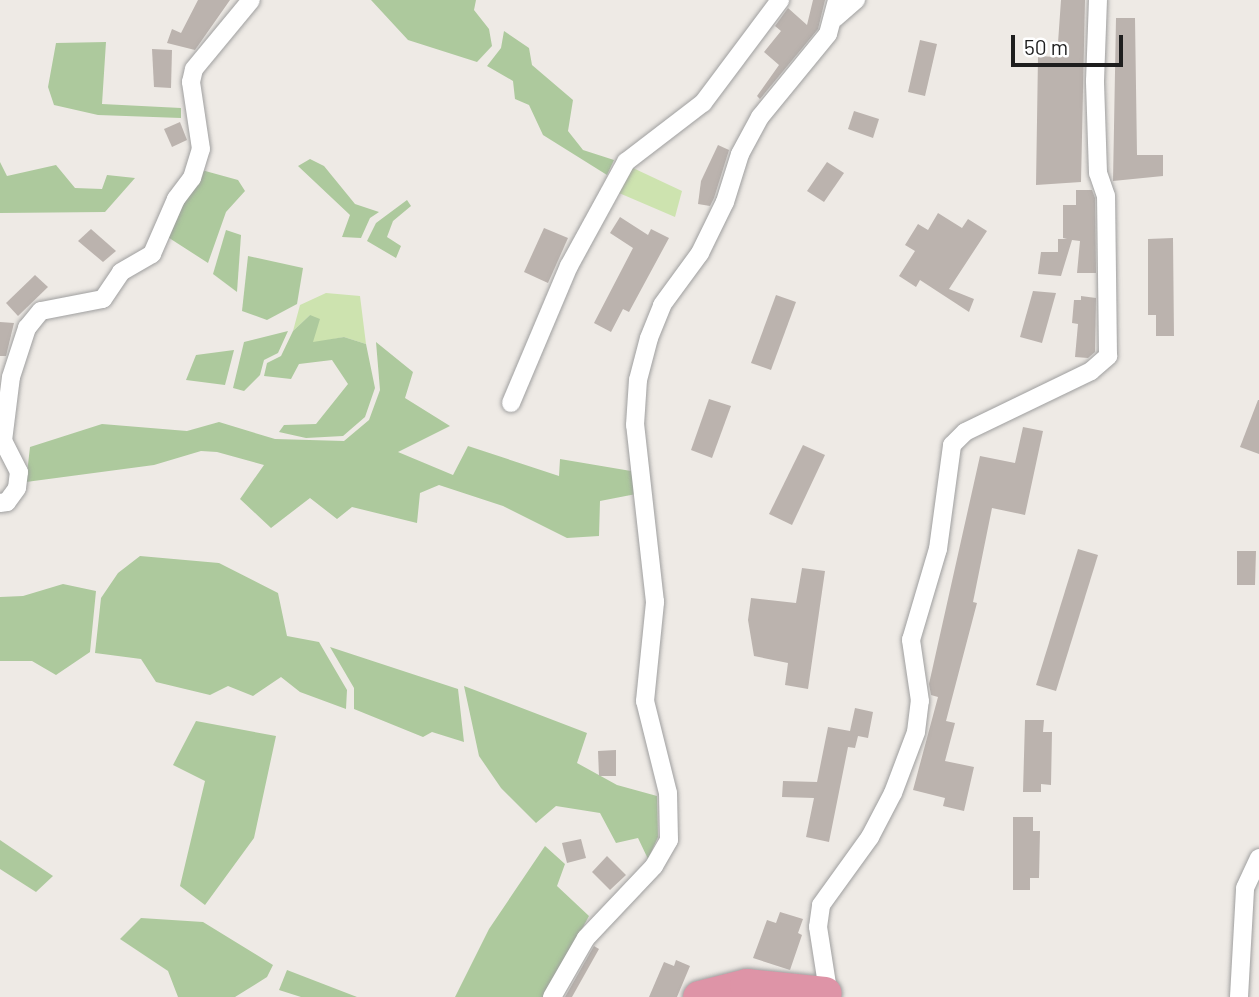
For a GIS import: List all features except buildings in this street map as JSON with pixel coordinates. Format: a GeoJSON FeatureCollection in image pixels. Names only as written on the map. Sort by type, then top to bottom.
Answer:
{"type":"FeatureCollection","features":[{"type":"Feature","properties":{"kind":"highway"},"geometry":{"type":"LineString","coordinates":[[699,997],[746,985],[827,995]]}},
{"type":"Feature","properties":{"kind":"street"},"geometry":{"type":"LineString","coordinates":[[0,503],[7,502],[18,488],[19,472],[3,441],[11,377],[27,328],[41,312],[103,299],[121,272],[152,254],[176,199],[192,178],[201,149],[191,82],[194,69],[251,0]]}},
{"type":"Feature","properties":{"kind":"street"},"geometry":{"type":"LineString","coordinates":[[511,403],[569,266],[626,162],[703,103],[780,0]]}},
{"type":"Feature","properties":{"kind":"street"},"geometry":{"type":"LineString","coordinates":[[552,997],[586,938],[654,866],[668,840],[668,793],[645,701],[655,602],[635,425],[638,380],[649,338],[662,305],[700,254],[725,202],[740,154],[760,117],[828,34],[836,9],[856,0]]}},
{"type":"Feature","properties":{"kind":"street"},"geometry":{"type":"LineString","coordinates":[[827,995],[830,985],[818,927],[821,905],[870,837],[915,732],[920,701],[911,640],[938,549],[952,445],[965,432],[1020,402],[1090,371],[1108,356],[1106,196],[1098,173],[1094,81],[1098,0]]}},
{"type":"Feature","properties":{"kind":"street"},"geometry":{"type":"LineString","coordinates":[[1239,997],[1244,888],[1259,858]]}},
{"type":"Feature","properties":{"kind":"green space"},"geometry":{"type":"Polygon","coordinates":[[[371,0],[476,0],[474,10],[489,29],[492,46],[477,62],[408,40],[371,0]]]}},
{"type":"Feature","properties":{"kind":"green space"},"geometry":{"type":"Polygon","coordinates":[[[504,31],[529,48],[532,65],[573,100],[568,131],[583,150],[614,160],[607,175],[543,135],[529,105],[515,99],[513,81],[487,66],[501,48],[504,31]]]}},
{"type":"Feature","properties":{"kind":"green space"},"geometry":{"type":"Polygon","coordinates":[[[106,42],[102,104],[181,108],[181,118],[98,115],[54,105],[48,87],[56,43],[106,42]]]}},
{"type":"Feature","properties":{"kind":"green space"},"geometry":{"type":"Polygon","coordinates":[[[310,159],[324,166],[355,204],[379,212],[370,218],[361,238],[342,237],[350,215],[298,166],[310,159]]]}},
{"type":"Feature","properties":{"kind":"green space"},"geometry":{"type":"Polygon","coordinates":[[[0,162],[7,176],[56,165],[75,188],[102,189],[107,175],[135,178],[105,212],[0,213],[0,162]]]}},
{"type":"Feature","properties":{"kind":"green space"},"geometry":{"type":"Polygon","coordinates":[[[633,168],[682,191],[675,217],[619,193],[633,168]]]}},
{"type":"Feature","properties":{"kind":"green space"},"geometry":{"type":"Polygon","coordinates":[[[198,169],[238,180],[245,191],[226,212],[208,263],[163,234],[198,169]]]}},
{"type":"Feature","properties":{"kind":"green space"},"geometry":{"type":"Polygon","coordinates":[[[407,200],[411,206],[393,221],[387,237],[401,246],[396,258],[367,241],[376,223],[407,200]]]}},
{"type":"Feature","properties":{"kind":"green space"},"geometry":{"type":"Polygon","coordinates":[[[226,230],[241,235],[237,292],[213,274],[226,230]]]}},
{"type":"Feature","properties":{"kind":"green space"},"geometry":{"type":"Polygon","coordinates":[[[248,256],[303,268],[297,304],[267,320],[242,311],[248,256]]]}},
{"type":"Feature","properties":{"kind":"green space"},"geometry":{"type":"Polygon","coordinates":[[[326,293],[360,296],[366,344],[344,337],[313,343],[310,315],[293,331],[300,305],[326,293]]]}},
{"type":"Feature","properties":{"kind":"green space"},"geometry":{"type":"Polygon","coordinates":[[[310,315],[320,319],[313,342],[344,337],[366,344],[375,388],[365,417],[343,436],[306,438],[279,432],[284,425],[316,424],[348,384],[332,360],[299,364],[291,379],[264,376],[267,363],[281,356],[293,331],[310,315]]]}},
{"type":"Feature","properties":{"kind":"green space"},"geometry":{"type":"Polygon","coordinates":[[[288,331],[278,353],[264,360],[260,375],[244,391],[233,388],[244,342],[288,331]]]}},
{"type":"Feature","properties":{"kind":"green space"},"geometry":{"type":"Polygon","coordinates":[[[376,342],[413,372],[405,398],[450,426],[398,452],[453,475],[468,446],[559,476],[560,459],[631,471],[636,494],[600,501],[599,536],[567,538],[503,506],[439,485],[420,493],[417,523],[352,507],[337,519],[310,498],[271,528],[240,499],[264,465],[217,452],[201,451],[154,465],[26,482],[30,447],[102,424],[187,431],[219,422],[275,439],[344,441],[369,420],[380,390],[376,342]]]}},
{"type":"Feature","properties":{"kind":"green space"},"geometry":{"type":"Polygon","coordinates":[[[234,350],[225,385],[186,380],[196,355],[234,350]]]}},
{"type":"Feature","properties":{"kind":"green space"},"geometry":{"type":"Polygon","coordinates":[[[140,556],[219,563],[278,593],[287,636],[319,642],[347,690],[346,709],[300,692],[281,677],[253,696],[228,686],[210,695],[156,682],[141,659],[95,653],[101,598],[118,573],[140,556]]]}},
{"type":"Feature","properties":{"kind":"green space"},"geometry":{"type":"Polygon","coordinates":[[[63,584],[96,591],[90,652],[56,675],[32,661],[0,661],[0,597],[23,596],[63,584]]]}},
{"type":"Feature","properties":{"kind":"green space"},"geometry":{"type":"Polygon","coordinates":[[[330,647],[458,689],[464,742],[432,732],[423,737],[354,709],[354,688],[330,647]]]}},
{"type":"Feature","properties":{"kind":"green space"},"geometry":{"type":"Polygon","coordinates":[[[464,686],[587,733],[577,763],[617,785],[657,796],[658,837],[648,859],[638,838],[616,843],[600,813],[556,806],[536,823],[501,788],[479,756],[464,686]]]}},
{"type":"Feature","properties":{"kind":"green space"},"geometry":{"type":"Polygon","coordinates":[[[196,721],[276,736],[254,838],[205,905],[180,886],[205,781],[173,765],[196,721]]]}},
{"type":"Feature","properties":{"kind":"green space"},"geometry":{"type":"Polygon","coordinates":[[[0,840],[53,876],[36,892],[0,869],[0,840]]]}},
{"type":"Feature","properties":{"kind":"green space"},"geometry":{"type":"Polygon","coordinates":[[[545,846],[565,864],[557,886],[589,916],[550,987],[543,997],[455,997],[489,929],[545,846]]]}},
{"type":"Feature","properties":{"kind":"green space"},"geometry":{"type":"Polygon","coordinates":[[[141,918],[203,922],[273,965],[267,977],[235,997],[178,997],[168,971],[120,939],[141,918]]]}},
{"type":"Feature","properties":{"kind":"green space"},"geometry":{"type":"Polygon","coordinates":[[[287,970],[357,997],[301,997],[279,990],[287,970]]]}}]}
